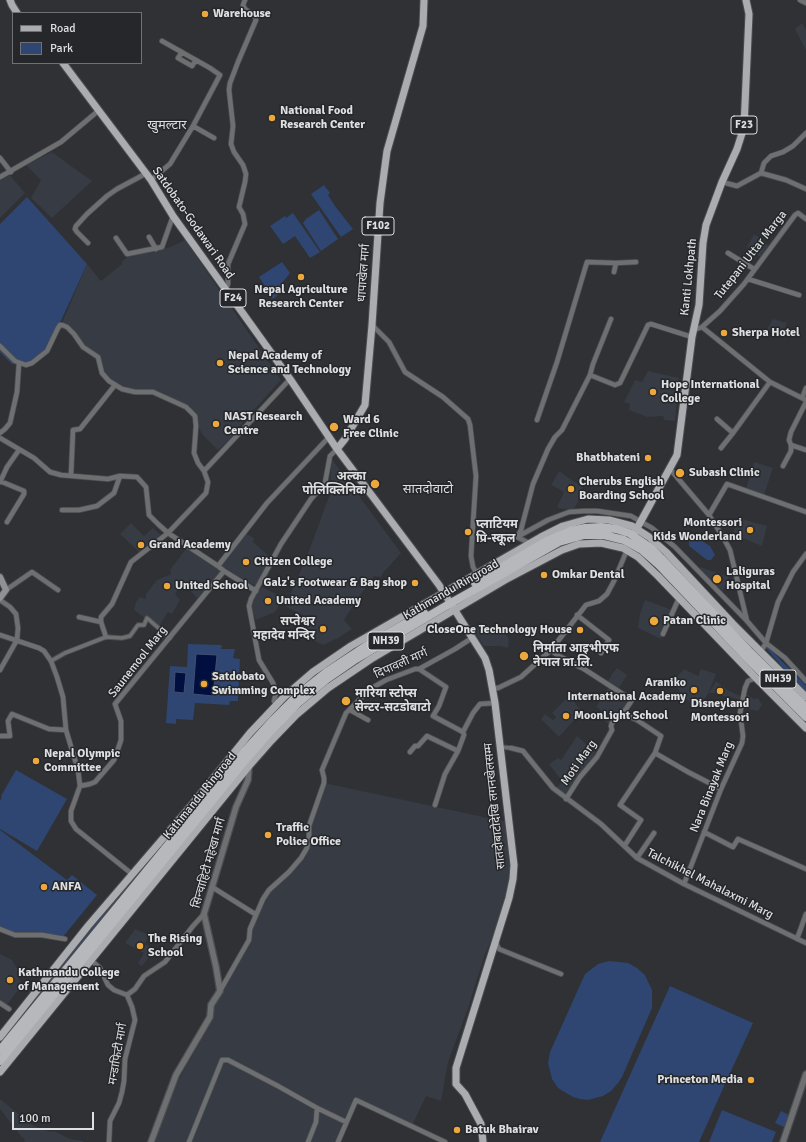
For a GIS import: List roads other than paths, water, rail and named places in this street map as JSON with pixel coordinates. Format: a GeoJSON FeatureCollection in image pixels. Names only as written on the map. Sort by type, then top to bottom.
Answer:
{"type":"FeatureCollection","features":[{"type":"Feature","properties":{"kind":"highway","name":"Kathmandu Ringroad"},"geometry":{"type":"LineString","coordinates":[[0,1050],[31,1017],[251,753],[285,715],[302,699],[344,667],[449,601],[544,550],[568,539],[584,535],[604,535],[632,539],[651,548],[806,707]]}},
{"type":"Feature","properties":{"kind":"highway","name":"Kathmandu Ringroad"},"geometry":{"type":"LineString","coordinates":[[632,539],[806,717]]}},
{"type":"Feature","properties":{"kind":"highway","name":"Kathmandu Ringroad"},"geometry":{"type":"LineString","coordinates":[[0,1061],[31,1017]]}},
{"type":"Feature","properties":{"kind":"main road"},"geometry":{"type":"LineString","coordinates":[[10,0],[16,12]]}},
{"type":"Feature","properties":{"kind":"main road","name":"धापाखेल मार्ग"},"geometry":{"type":"LineString","coordinates":[[337,449],[345,439],[365,405],[380,203],[387,151],[423,26],[424,0]]}},
{"type":"Feature","properties":{"kind":"main road","name":"Kanti Lokhpath"},"geometry":{"type":"LineString","coordinates":[[632,539],[677,455],[698,305],[706,225],[722,182],[737,149],[744,127],[749,14],[746,0]]}},
{"type":"Feature","properties":{"kind":"main road","name":"Satdobato-Godawari Road"},"geometry":{"type":"LineString","coordinates":[[64,64],[151,180],[173,216],[290,379],[329,437]]}},
{"type":"Feature","properties":{"kind":"main road","name":"F24"},"geometry":{"type":"LineString","coordinates":[[329,437],[449,601]]}},
{"type":"Feature","properties":{"kind":"main road"},"geometry":{"type":"LineString","coordinates":[[0,1072],[280,731],[328,688],[371,659],[449,601],[477,574],[557,528],[582,520],[594,519],[609,520],[626,524],[632,539],[646,563],[806,728]]}},
{"type":"Feature","properties":{"kind":"main road"},"geometry":{"type":"LineString","coordinates":[[632,539],[649,537],[666,552],[806,697]]}},
{"type":"Feature","properties":{"kind":"main road"},"geometry":{"type":"LineString","coordinates":[[0,578],[6,590],[0,599]]}},
{"type":"Feature","properties":{"kind":"main road"},"geometry":{"type":"LineString","coordinates":[[0,1037],[80,935],[190,807],[250,733],[276,705],[304,679],[336,656],[449,601]]}},
{"type":"Feature","properties":{"kind":"main road","name":"सातदोबाटोदेखि लगनखेलसम्म"},"geometry":{"type":"LineString","coordinates":[[449,601],[485,658],[489,670],[495,703],[513,852],[514,872],[512,889],[456,1068],[456,1084],[464,1094],[481,1124],[483,1142]]}},
{"type":"Feature","properties":{"kind":"street"},"geometry":{"type":"LineString","coordinates":[[226,289],[228,284],[228,264],[245,224],[243,214],[239,207],[246,174],[243,165],[234,152],[231,144],[233,126],[229,90],[238,62],[256,20],[255,16],[245,10],[243,5],[245,0]]}},
{"type":"Feature","properties":{"kind":"street"},"geometry":{"type":"LineString","coordinates":[[800,0],[806,4]]}},
{"type":"Feature","properties":{"kind":"street"},"geometry":{"type":"LineString","coordinates":[[151,180],[170,164],[193,126],[220,75],[196,60],[192,66],[178,58],[182,52],[162,41]]}},
{"type":"Feature","properties":{"kind":"street"},"geometry":{"type":"LineString","coordinates":[[0,177],[61,142],[98,111]]}},
{"type":"Feature","properties":{"kind":"street"},"geometry":{"type":"LineString","coordinates":[[193,126],[214,138]]}},
{"type":"Feature","properties":{"kind":"street"},"geometry":{"type":"LineString","coordinates":[[761,173],[764,163],[770,156],[783,152],[793,146],[806,133]]}},
{"type":"Feature","properties":{"kind":"street"},"geometry":{"type":"LineString","coordinates":[[0,158],[11,172]]}},
{"type":"Feature","properties":{"kind":"street"},"geometry":{"type":"LineString","coordinates":[[722,182],[737,186],[761,173],[786,180],[806,188]]}},
{"type":"Feature","properties":{"kind":"street"},"geometry":{"type":"LineString","coordinates":[[88,243],[77,232],[75,229],[76,226],[86,214],[117,188],[145,174]]}},
{"type":"Feature","properties":{"kind":"street","name":"Tutepani Uttar Marga"},"geometry":{"type":"LineString","coordinates":[[693,333],[720,311],[748,279],[795,215],[800,214],[806,219]]}},
{"type":"Feature","properties":{"kind":"street"},"geometry":{"type":"LineString","coordinates":[[116,238],[126,254],[162,247],[173,216]]}},
{"type":"Feature","properties":{"kind":"street"},"geometry":{"type":"LineString","coordinates":[[149,237],[156,249]]}},
{"type":"Feature","properties":{"kind":"street"},"geometry":{"type":"LineString","coordinates":[[728,253],[754,269]]}},
{"type":"Feature","properties":{"kind":"street"},"geometry":{"type":"LineString","coordinates":[[537,420],[557,362],[587,262],[636,262]]}},
{"type":"Feature","properties":{"kind":"street"},"geometry":{"type":"LineString","coordinates":[[614,272],[616,263]]}},
{"type":"Feature","properties":{"kind":"street"},"geometry":{"type":"LineString","coordinates":[[748,279],[799,295]]}},
{"type":"Feature","properties":{"kind":"street"},"geometry":{"type":"LineString","coordinates":[[518,537],[533,484],[548,449],[555,437],[562,430],[590,375],[611,319]]}},
{"type":"Feature","properties":{"kind":"street"},"geometry":{"type":"LineString","coordinates":[[590,375],[615,385],[620,384],[648,325],[651,324],[693,333]]}},
{"type":"Feature","properties":{"kind":"street"},"geometry":{"type":"LineString","coordinates":[[0,346],[15,361],[26,365],[32,363],[47,351],[58,328],[62,325],[67,327],[74,334],[83,347],[98,357],[104,377],[115,385],[134,392],[153,392],[186,407],[195,416],[196,426],[194,454],[204,471],[208,482],[206,493],[168,533],[131,562],[112,604],[101,617],[101,622],[106,637]]}},
{"type":"Feature","properties":{"kind":"street"},"geometry":{"type":"LineString","coordinates":[[372,325],[389,342],[406,372],[443,397],[468,419],[476,476],[472,556],[473,568],[477,574]]}},
{"type":"Feature","properties":{"kind":"street"},"geometry":{"type":"LineString","coordinates":[[702,327],[770,382],[805,400]]}},
{"type":"Feature","properties":{"kind":"street"},"geometry":{"type":"LineString","coordinates":[[0,433],[5,430],[10,423],[16,392],[19,363]]}},
{"type":"Feature","properties":{"kind":"street"},"geometry":{"type":"LineString","coordinates":[[204,471],[290,379]]}},
{"type":"Feature","properties":{"kind":"street"},"geometry":{"type":"LineString","coordinates":[[721,448],[770,382]]}},
{"type":"Feature","properties":{"kind":"street"},"geometry":{"type":"LineString","coordinates":[[72,475],[73,430],[80,429],[115,385]]}},
{"type":"Feature","properties":{"kind":"street"},"geometry":{"type":"LineString","coordinates":[[783,466],[791,451],[789,440],[805,400],[806,388]]}},
{"type":"Feature","properties":{"kind":"street"},"geometry":{"type":"LineString","coordinates":[[717,419],[733,433]]}},
{"type":"Feature","properties":{"kind":"street"},"geometry":{"type":"LineString","coordinates":[[218,566],[267,503],[329,437]]}},
{"type":"Feature","properties":{"kind":"street"},"geometry":{"type":"LineString","coordinates":[[0,438],[34,458],[50,472],[61,475],[108,479],[120,476],[137,477],[146,487],[149,515],[158,524],[168,533],[256,591]]}},
{"type":"Feature","properties":{"kind":"street"},"geometry":{"type":"LineString","coordinates":[[791,445],[806,450]]}},
{"type":"Feature","properties":{"kind":"street"},"geometry":{"type":"LineString","coordinates":[[276,705],[274,701],[276,694],[273,683],[259,660],[249,606],[251,599],[281,544],[311,499],[325,483],[330,456],[337,449]]}},
{"type":"Feature","properties":{"kind":"street"},"geometry":{"type":"LineString","coordinates":[[8,522],[24,494],[24,491],[0,481],[6,467],[19,450]]}},
{"type":"Feature","properties":{"kind":"street"},"geometry":{"type":"LineString","coordinates":[[670,470],[709,515],[730,550],[747,621]]}},
{"type":"Feature","properties":{"kind":"street"},"geometry":{"type":"LineString","coordinates":[[62,510],[79,510],[97,506],[114,493],[120,476]]}},
{"type":"Feature","properties":{"kind":"street"},"geometry":{"type":"LineString","coordinates":[[709,515],[727,484],[806,512]]}},
{"type":"Feature","properties":{"kind":"street"},"geometry":{"type":"LineString","coordinates":[[518,537],[548,520],[569,512],[584,510],[603,511],[631,516],[652,528],[675,547],[747,621],[766,643],[785,658],[806,681]]}},
{"type":"Feature","properties":{"kind":"street"},"geometry":{"type":"LineString","coordinates":[[518,537],[530,543]]}},
{"type":"Feature","properties":{"kind":"street"},"geometry":{"type":"LineString","coordinates":[[492,688],[498,688],[521,677],[551,650],[586,605],[599,601],[607,594],[632,539]]}},
{"type":"Feature","properties":{"kind":"street"},"geometry":{"type":"LineString","coordinates":[[761,651],[766,643],[778,602],[793,572],[806,554]]}},
{"type":"Feature","properties":{"kind":"street","name":"Saunemool Marg"},"geometry":{"type":"LineString","coordinates":[[80,786],[96,782],[114,760],[121,735],[121,721],[115,704],[224,571]]}},
{"type":"Feature","properties":{"kind":"street"},"geometry":{"type":"LineString","coordinates":[[6,590],[14,586],[32,572],[58,590]]}},
{"type":"Feature","properties":{"kind":"street"},"geometry":{"type":"LineString","coordinates":[[663,634],[679,598]]}},
{"type":"Feature","properties":{"kind":"street"},"geometry":{"type":"LineString","coordinates":[[0,599],[16,614],[18,628],[17,640],[0,670]]}},
{"type":"Feature","properties":{"kind":"street"},"geometry":{"type":"LineString","coordinates":[[577,616],[609,640],[601,653]]}},
{"type":"Feature","properties":{"kind":"street"},"geometry":{"type":"LineString","coordinates":[[79,617],[101,622]]}},
{"type":"Feature","properties":{"kind":"street"},"geometry":{"type":"LineString","coordinates":[[50,661],[65,653],[106,637],[122,638],[130,636],[138,625],[144,625],[147,618],[170,638]]}},
{"type":"Feature","properties":{"kind":"street"},"geometry":{"type":"LineString","coordinates":[[0,635],[39,648],[44,651],[50,661],[63,697],[66,730],[76,758],[80,786],[71,811],[71,821],[76,830],[132,874]]}},
{"type":"Feature","properties":{"kind":"street","name":"दिपावली मार्ग"},"geometry":{"type":"LineString","coordinates":[[220,990],[249,940],[250,929],[255,914],[263,899],[269,890],[290,872],[307,848],[309,838],[308,826],[324,783],[322,770],[346,713],[370,689],[386,680],[415,669],[419,669],[472,638]]}},
{"type":"Feature","properties":{"kind":"street","name":"Moti Marg"},"geometry":{"type":"LineString","coordinates":[[551,650],[632,700],[612,723],[612,730],[597,757],[580,777],[566,799]]}},
{"type":"Feature","properties":{"kind":"street"},"geometry":{"type":"LineString","coordinates":[[419,669],[446,687],[434,716],[463,732]]}},
{"type":"Feature","properties":{"kind":"street","name":"Nara Binayak Marg"},"geometry":{"type":"LineString","coordinates":[[684,884],[721,789],[742,743],[743,736],[740,713],[745,688],[748,681],[756,678]]}},
{"type":"Feature","properties":{"kind":"street"},"geometry":{"type":"LineString","coordinates":[[435,805],[445,774],[458,751],[464,735],[463,732],[472,713],[480,704],[495,703]]}},
{"type":"Feature","properties":{"kind":"street"},"geometry":{"type":"LineString","coordinates":[[350,710],[368,720]]}},
{"type":"Feature","properties":{"kind":"street"},"geometry":{"type":"LineString","coordinates":[[622,713],[661,736],[655,753],[620,805],[641,820],[625,845]]}},
{"type":"Feature","properties":{"kind":"street"},"geometry":{"type":"LineString","coordinates":[[0,736],[10,736],[8,721],[12,714],[49,729],[66,730]]}},
{"type":"Feature","properties":{"kind":"street"},"geometry":{"type":"LineString","coordinates":[[410,752],[427,736],[458,751]]}},
{"type":"Feature","properties":{"kind":"street","name":"Talchikhel Mahalaxmi Marg"},"geometry":{"type":"LineString","coordinates":[[500,747],[523,751],[553,788],[601,824],[625,845],[637,858],[684,884],[806,943]]}},
{"type":"Feature","properties":{"kind":"street"},"geometry":{"type":"LineString","coordinates":[[655,753],[721,789]]}},
{"type":"Feature","properties":{"kind":"street","name":"सिन्चाहिटी महेखा मार्ग"},"geometry":{"type":"LineString","coordinates":[[220,990],[204,914],[236,807],[248,780],[250,766]]}},
{"type":"Feature","properties":{"kind":"street"},"geometry":{"type":"LineString","coordinates":[[704,832],[733,847],[738,839],[806,869]]}},
{"type":"Feature","properties":{"kind":"street"},"geometry":{"type":"LineString","coordinates":[[637,858],[654,833]]}},
{"type":"Feature","properties":{"kind":"street"},"geometry":{"type":"LineString","coordinates":[[212,887],[255,914]]}},
{"type":"Feature","properties":{"kind":"street"},"geometry":{"type":"LineString","coordinates":[[92,961],[100,968],[108,985],[114,990],[127,995],[135,989],[144,976],[165,962],[204,914]]}},
{"type":"Feature","properties":{"kind":"street"},"geometry":{"type":"LineString","coordinates":[[797,939],[806,914]]}},
{"type":"Feature","properties":{"kind":"street"},"geometry":{"type":"LineString","coordinates":[[0,929],[20,936],[42,935],[65,939]]}},
{"type":"Feature","properties":{"kind":"street"},"geometry":{"type":"LineString","coordinates":[[496,943],[499,949],[561,974]]}},
{"type":"Feature","properties":{"kind":"street"},"geometry":{"type":"LineString","coordinates":[[151,1142],[176,1075],[210,1016],[211,1005],[220,990]]}},
{"type":"Feature","properties":{"kind":"street","name":"मन्डाफिटी मार्ग"},"geometry":{"type":"LineString","coordinates":[[109,1142],[110,1121],[120,1098],[124,1081],[125,1060],[135,1020],[127,995]]}},
{"type":"Feature","properties":{"kind":"street"},"geometry":{"type":"LineString","coordinates":[[0,1003],[9,1009]]}},
{"type":"Feature","properties":{"kind":"street"},"geometry":{"type":"LineString","coordinates":[[188,1142],[222,1060],[228,1060],[316,1108],[346,1122]]}},
{"type":"Feature","properties":{"kind":"street"},"geometry":{"type":"LineString","coordinates":[[783,1142],[806,1074]]}},
{"type":"Feature","properties":{"kind":"street"},"geometry":{"type":"LineString","coordinates":[[338,1142],[356,1100],[445,1142]]}},
{"type":"Feature","properties":{"kind":"street"},"geometry":{"type":"LineString","coordinates":[[308,1142],[316,1122],[316,1108]]}},
{"type":"Feature","properties":{"kind":"place","name":"Warehouse"},"geometry":{"type":"Point","coordinates":[205,14]}},
{"type":"Feature","properties":{"kind":"place","name":"National Food Research Center"},"geometry":{"type":"Point","coordinates":[272,118]}},
{"type":"Feature","properties":{"kind":"place","name":"Nepal Agriculture Research Center"},"geometry":{"type":"Point","coordinates":[301,277]}},
{"type":"Feature","properties":{"kind":"place","name":"Sherpa Hotel"},"geometry":{"type":"Point","coordinates":[724,333]}},
{"type":"Feature","properties":{"kind":"place","name":"Nepal Academy of Science and Technology"},"geometry":{"type":"Point","coordinates":[220,363]}},
{"type":"Feature","properties":{"kind":"place","name":"Hope International College"},"geometry":{"type":"Point","coordinates":[653,392]}},
{"type":"Feature","properties":{"kind":"place","name":"NAST Research Centre"},"geometry":{"type":"Point","coordinates":[216,424]}},
{"type":"Feature","properties":{"kind":"place","name":"Ward 6 Free Clinic"},"geometry":{"type":"Point","coordinates":[334,427]}},
{"type":"Feature","properties":{"kind":"place","name":"Bhatbhateni"},"geometry":{"type":"Point","coordinates":[648,458]}},
{"type":"Feature","properties":{"kind":"place","name":"Subash Clinic"},"geometry":{"type":"Point","coordinates":[680,473]}},
{"type":"Feature","properties":{"kind":"place","name":"अल्का पोलिक्लिनिक"},"geometry":{"type":"Point","coordinates":[375,484]}},
{"type":"Feature","properties":{"kind":"place","name":"Cherubs English Boarding School"},"geometry":{"type":"Point","coordinates":[571,489]}},
{"type":"Feature","properties":{"kind":"place","name":"Montessori Kids Wonderland"},"geometry":{"type":"Point","coordinates":[750,530]}},
{"type":"Feature","properties":{"kind":"place","name":"प्लाटियम प्रि-स्कूल"},"geometry":{"type":"Point","coordinates":[468,532]}},
{"type":"Feature","properties":{"kind":"place","name":"Grand Academy"},"geometry":{"type":"Point","coordinates":[141,545]}},
{"type":"Feature","properties":{"kind":"place","name":"Citizen College"},"geometry":{"type":"Point","coordinates":[246,562]}},
{"type":"Feature","properties":{"kind":"place","name":"Omkar Dental"},"geometry":{"type":"Point","coordinates":[544,575]}},
{"type":"Feature","properties":{"kind":"place","name":"Laliguras Hospital"},"geometry":{"type":"Point","coordinates":[717,579]}},
{"type":"Feature","properties":{"kind":"place","name":"Galz's Footwear & Bag shop"},"geometry":{"type":"Point","coordinates":[415,583]}},
{"type":"Feature","properties":{"kind":"place","name":"United School"},"geometry":{"type":"Point","coordinates":[167,586]}},
{"type":"Feature","properties":{"kind":"place","name":"United Academy"},"geometry":{"type":"Point","coordinates":[268,601]}},
{"type":"Feature","properties":{"kind":"place","name":"Patan Clinic"},"geometry":{"type":"Point","coordinates":[654,621]}},
{"type":"Feature","properties":{"kind":"place","name":"सप्तेश्वर महादेव मन्दिर"},"geometry":{"type":"Point","coordinates":[323,629]}},
{"type":"Feature","properties":{"kind":"place","name":"CloseOne Technology House"},"geometry":{"type":"Point","coordinates":[580,630]}},
{"type":"Feature","properties":{"kind":"place","name":"निर्माता आइभीएफ नेपाल प्रा.लि."},"geometry":{"type":"Point","coordinates":[524,656]}},
{"type":"Feature","properties":{"kind":"place","name":"Satdobato Swimming Complex"},"geometry":{"type":"Point","coordinates":[204,684]}},
{"type":"Feature","properties":{"kind":"place","name":"Araniko International Academy"},"geometry":{"type":"Point","coordinates":[694,690]}},
{"type":"Feature","properties":{"kind":"place","name":"Disneyland Montessori"},"geometry":{"type":"Point","coordinates":[720,691]}},
{"type":"Feature","properties":{"kind":"place","name":"मारिया स्टोप्स सेन्टर-सटडोबाटो"},"geometry":{"type":"Point","coordinates":[346,701]}},
{"type":"Feature","properties":{"kind":"place","name":"MoonLight School"},"geometry":{"type":"Point","coordinates":[566,716]}},
{"type":"Feature","properties":{"kind":"place","name":"Nepal Olympic Committee"},"geometry":{"type":"Point","coordinates":[36,761]}},
{"type":"Feature","properties":{"kind":"place","name":"Traffic Police Office"},"geometry":{"type":"Point","coordinates":[268,835]}},
{"type":"Feature","properties":{"kind":"place","name":"ANFA"},"geometry":{"type":"Point","coordinates":[44,887]}},
{"type":"Feature","properties":{"kind":"place","name":"The Rising School"},"geometry":{"type":"Point","coordinates":[140,946]}},
{"type":"Feature","properties":{"kind":"place","name":"Kathmandu College of Management"},"geometry":{"type":"Point","coordinates":[10,980]}},
{"type":"Feature","properties":{"kind":"place","name":"Princeton Media"},"geometry":{"type":"Point","coordinates":[751,1080]}},
{"type":"Feature","properties":{"kind":"place","name":"Batuk Bhairav"},"geometry":{"type":"Point","coordinates":[457,1130]}},
{"type":"Feature","properties":{"kind":"district","name":"खुमल्टार"},"geometry":{"type":"Point","coordinates":[167,126]}},
{"type":"Feature","properties":{"kind":"district","name":"सातदोवाटो"},"geometry":{"type":"Point","coordinates":[428,490]}}]}
